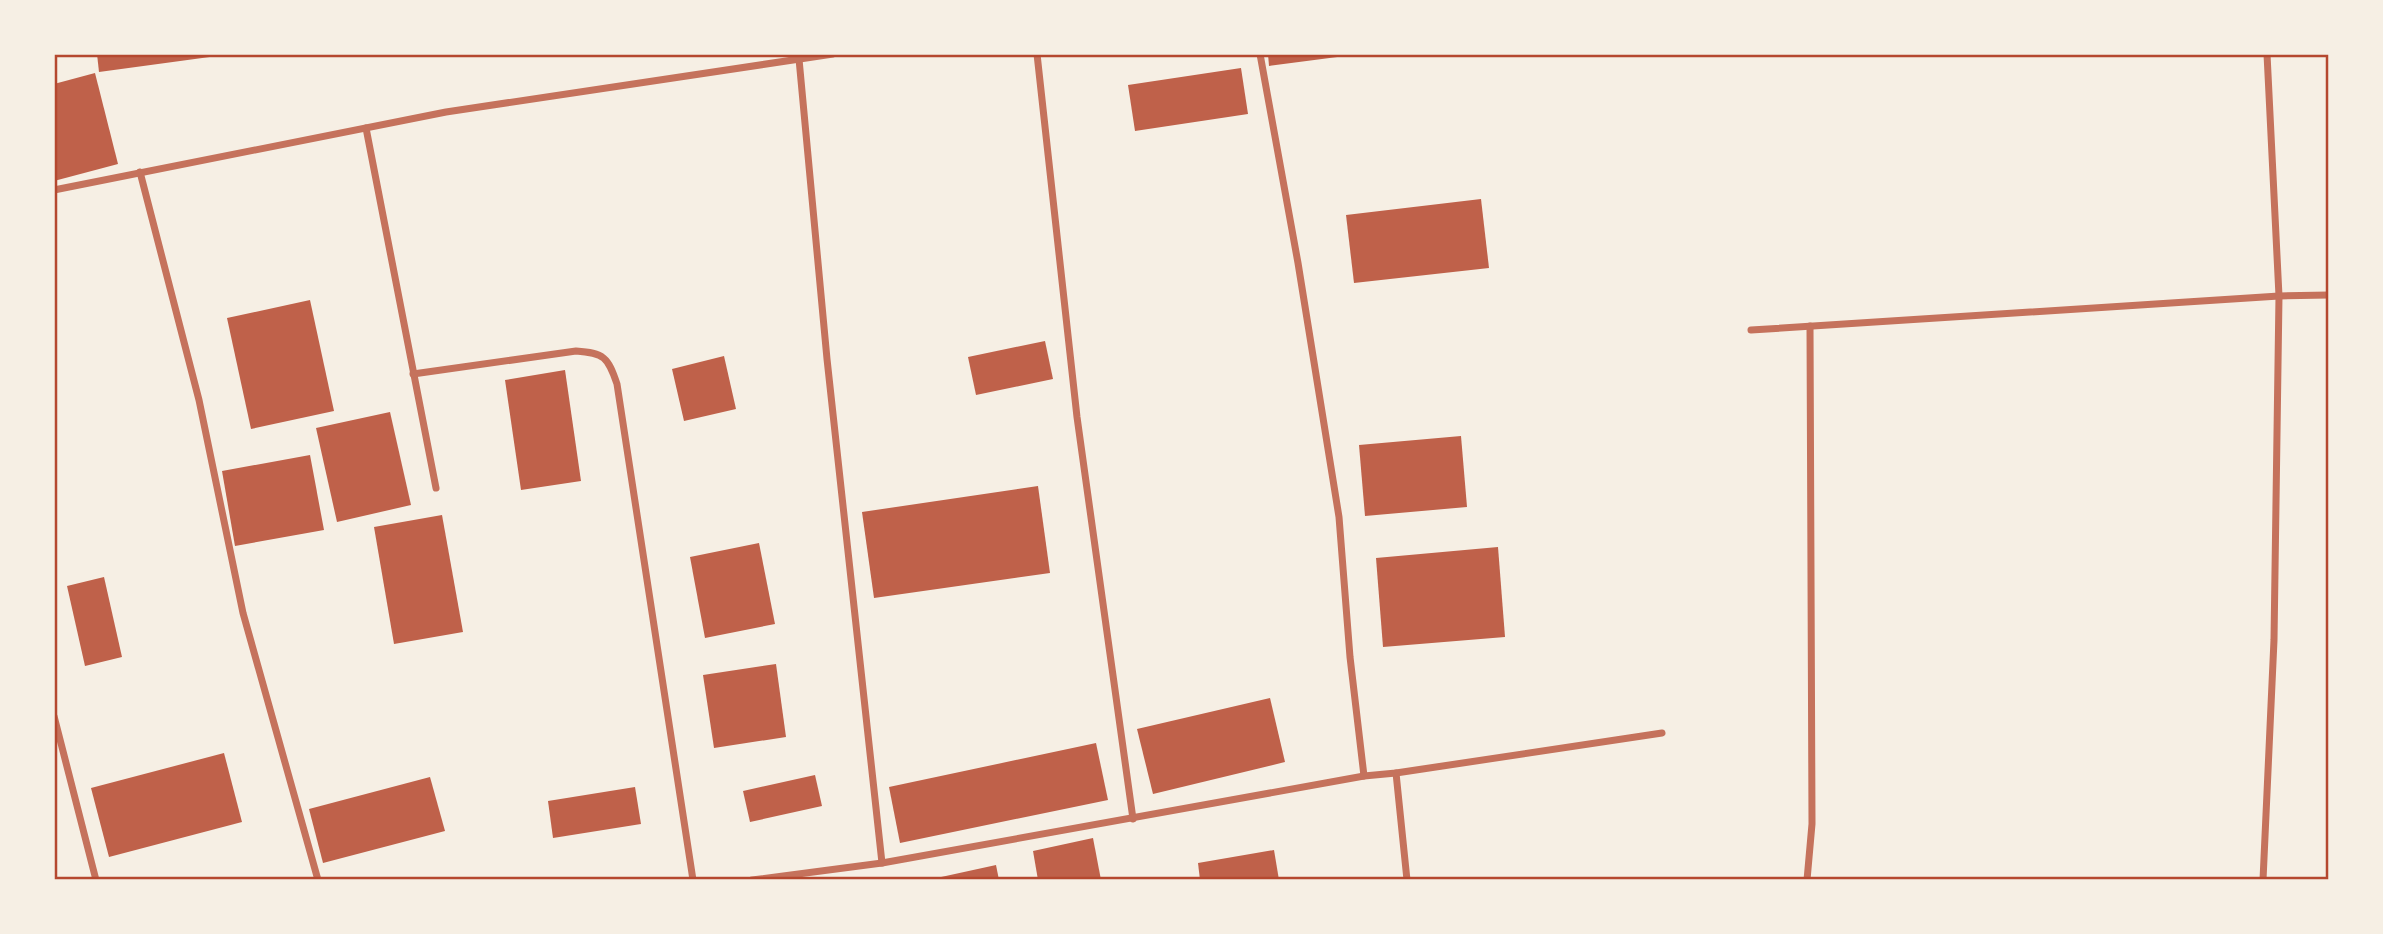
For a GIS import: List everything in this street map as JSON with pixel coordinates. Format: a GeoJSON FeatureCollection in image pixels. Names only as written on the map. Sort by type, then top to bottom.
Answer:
{"type":"FeatureCollection","features":[{"type":"Feature","properties":{"kind":"street"},"geometry":{"type":"LineString","coordinates":[[54,190],[446,112],[833,54]]}},
{"type":"Feature","properties":{"kind":"street"},"geometry":{"type":"LineString","coordinates":[[1037,54],[1077,417],[1133,819]]}},
{"type":"Feature","properties":{"kind":"street"},"geometry":{"type":"LineString","coordinates":[[1260,54],[1298,263],[1339,517],[1350,657],[1364,776]]}},
{"type":"Feature","properties":{"kind":"street"},"geometry":{"type":"LineString","coordinates":[[2263,880],[2274,640],[2279,296],[2267,54]]}},
{"type":"Feature","properties":{"kind":"street"},"geometry":{"type":"LineString","coordinates":[[799,59],[829,373],[882,863]]}},
{"type":"Feature","properties":{"kind":"street"},"geometry":{"type":"LineString","coordinates":[[366,128],[436,488]]}},
{"type":"Feature","properties":{"kind":"street"},"geometry":{"type":"LineString","coordinates":[[140,172],[199,400],[243,613],[318,880]]}},
{"type":"Feature","properties":{"kind":"street"},"geometry":{"type":"LineString","coordinates":[[1751,330],[2329,295]]}},
{"type":"Feature","properties":{"kind":"street"},"geometry":{"type":"LineString","coordinates":[[1807,880],[1812,824],[1810,326]]}},
{"type":"Feature","properties":{"kind":"street"},"geometry":{"type":"LineString","coordinates":[[413,374],[576,351],[598,352],[610,364],[617,383],[693,880]]}},
{"type":"Feature","properties":{"kind":"street"},"geometry":{"type":"LineString","coordinates":[[54,716],[96,880]]}},
{"type":"Feature","properties":{"kind":"street"},"geometry":{"type":"LineString","coordinates":[[752,880],[882,863],[1364,776],[1662,733]]}},
{"type":"Feature","properties":{"kind":"street"},"geometry":{"type":"LineString","coordinates":[[1396,773],[1407,880]]}},
{"type":"Feature","properties":{"kind":"building"},"geometry":{"type":"Polygon","coordinates":[[[97,54],[217,54],[217,56],[99,72],[97,54]]]}},
{"type":"Feature","properties":{"kind":"building"},"geometry":{"type":"Polygon","coordinates":[[[1268,54],[1345,54],[1345,56],[1269,66],[1268,54]]]}},
{"type":"Feature","properties":{"kind":"building"},"geometry":{"type":"Polygon","coordinates":[[[1241,68],[1248,114],[1135,131],[1128,85],[1241,68]]]}},
{"type":"Feature","properties":{"kind":"building"},"geometry":{"type":"Polygon","coordinates":[[[95,73],[118,164],[54,181],[54,84],[95,73]]]}},
{"type":"Feature","properties":{"kind":"building"},"geometry":{"type":"Polygon","coordinates":[[[1481,199],[1489,268],[1354,283],[1346,215],[1481,199]]]}},
{"type":"Feature","properties":{"kind":"building"},"geometry":{"type":"Polygon","coordinates":[[[310,300],[334,411],[251,429],[227,318],[310,300]]]}},
{"type":"Feature","properties":{"kind":"building"},"geometry":{"type":"Polygon","coordinates":[[[1045,341],[1053,379],[976,395],[968,357],[1045,341]]]}},
{"type":"Feature","properties":{"kind":"building"},"geometry":{"type":"Polygon","coordinates":[[[724,356],[736,409],[684,421],[672,369],[724,356]]]}},
{"type":"Feature","properties":{"kind":"building"},"geometry":{"type":"Polygon","coordinates":[[[565,370],[581,481],[521,490],[505,380],[565,370]]]}},
{"type":"Feature","properties":{"kind":"building"},"geometry":{"type":"Polygon","coordinates":[[[390,412],[411,505],[337,522],[316,428],[390,412]]]}},
{"type":"Feature","properties":{"kind":"building"},"geometry":{"type":"Polygon","coordinates":[[[1461,436],[1467,507],[1365,516],[1359,445],[1461,436]]]}},
{"type":"Feature","properties":{"kind":"building"},"geometry":{"type":"Polygon","coordinates":[[[310,455],[324,530],[235,546],[222,471],[310,455]]]}},
{"type":"Feature","properties":{"kind":"building"},"geometry":{"type":"Polygon","coordinates":[[[1038,486],[1050,573],[874,598],[862,512],[1038,486]]]}},
{"type":"Feature","properties":{"kind":"building"},"geometry":{"type":"Polygon","coordinates":[[[442,515],[463,632],[394,644],[374,527],[442,515]]]}},
{"type":"Feature","properties":{"kind":"building"},"geometry":{"type":"Polygon","coordinates":[[[759,543],[775,624],[705,638],[690,557],[759,543]]]}},
{"type":"Feature","properties":{"kind":"building"},"geometry":{"type":"Polygon","coordinates":[[[1498,547],[1505,637],[1383,647],[1376,558],[1498,547]]]}},
{"type":"Feature","properties":{"kind":"building"},"geometry":{"type":"Polygon","coordinates":[[[104,577],[122,657],[85,666],[67,586],[104,577]]]}},
{"type":"Feature","properties":{"kind":"building"},"geometry":{"type":"Polygon","coordinates":[[[776,664],[786,737],[714,748],[703,675],[776,664]]]}},
{"type":"Feature","properties":{"kind":"building"},"geometry":{"type":"Polygon","coordinates":[[[1270,698],[1285,762],[1153,794],[1137,729],[1270,698]]]}},
{"type":"Feature","properties":{"kind":"building"},"geometry":{"type":"Polygon","coordinates":[[[1096,743],[1108,800],[900,843],[889,787],[1096,743]]]}},
{"type":"Feature","properties":{"kind":"building"},"geometry":{"type":"Polygon","coordinates":[[[224,753],[242,822],[109,857],[91,788],[224,753]]]}},
{"type":"Feature","properties":{"kind":"building"},"geometry":{"type":"Polygon","coordinates":[[[815,775],[822,806],[750,822],[743,791],[815,775]]]}},
{"type":"Feature","properties":{"kind":"building"},"geometry":{"type":"Polygon","coordinates":[[[430,777],[445,831],[323,863],[309,809],[430,777]]]}},
{"type":"Feature","properties":{"kind":"building"},"geometry":{"type":"Polygon","coordinates":[[[635,787],[641,824],[553,838],[548,801],[635,787]]]}},
{"type":"Feature","properties":{"kind":"building"},"geometry":{"type":"Polygon","coordinates":[[[1093,838],[1101,880],[1038,880],[1033,851],[1093,838]]]}},
{"type":"Feature","properties":{"kind":"building"},"geometry":{"type":"Polygon","coordinates":[[[1274,850],[1279,880],[1200,880],[1198,863],[1274,850]]]}},
{"type":"Feature","properties":{"kind":"building"},"geometry":{"type":"Polygon","coordinates":[[[996,865],[999,880],[932,880],[932,879],[996,865]]]}}]}
